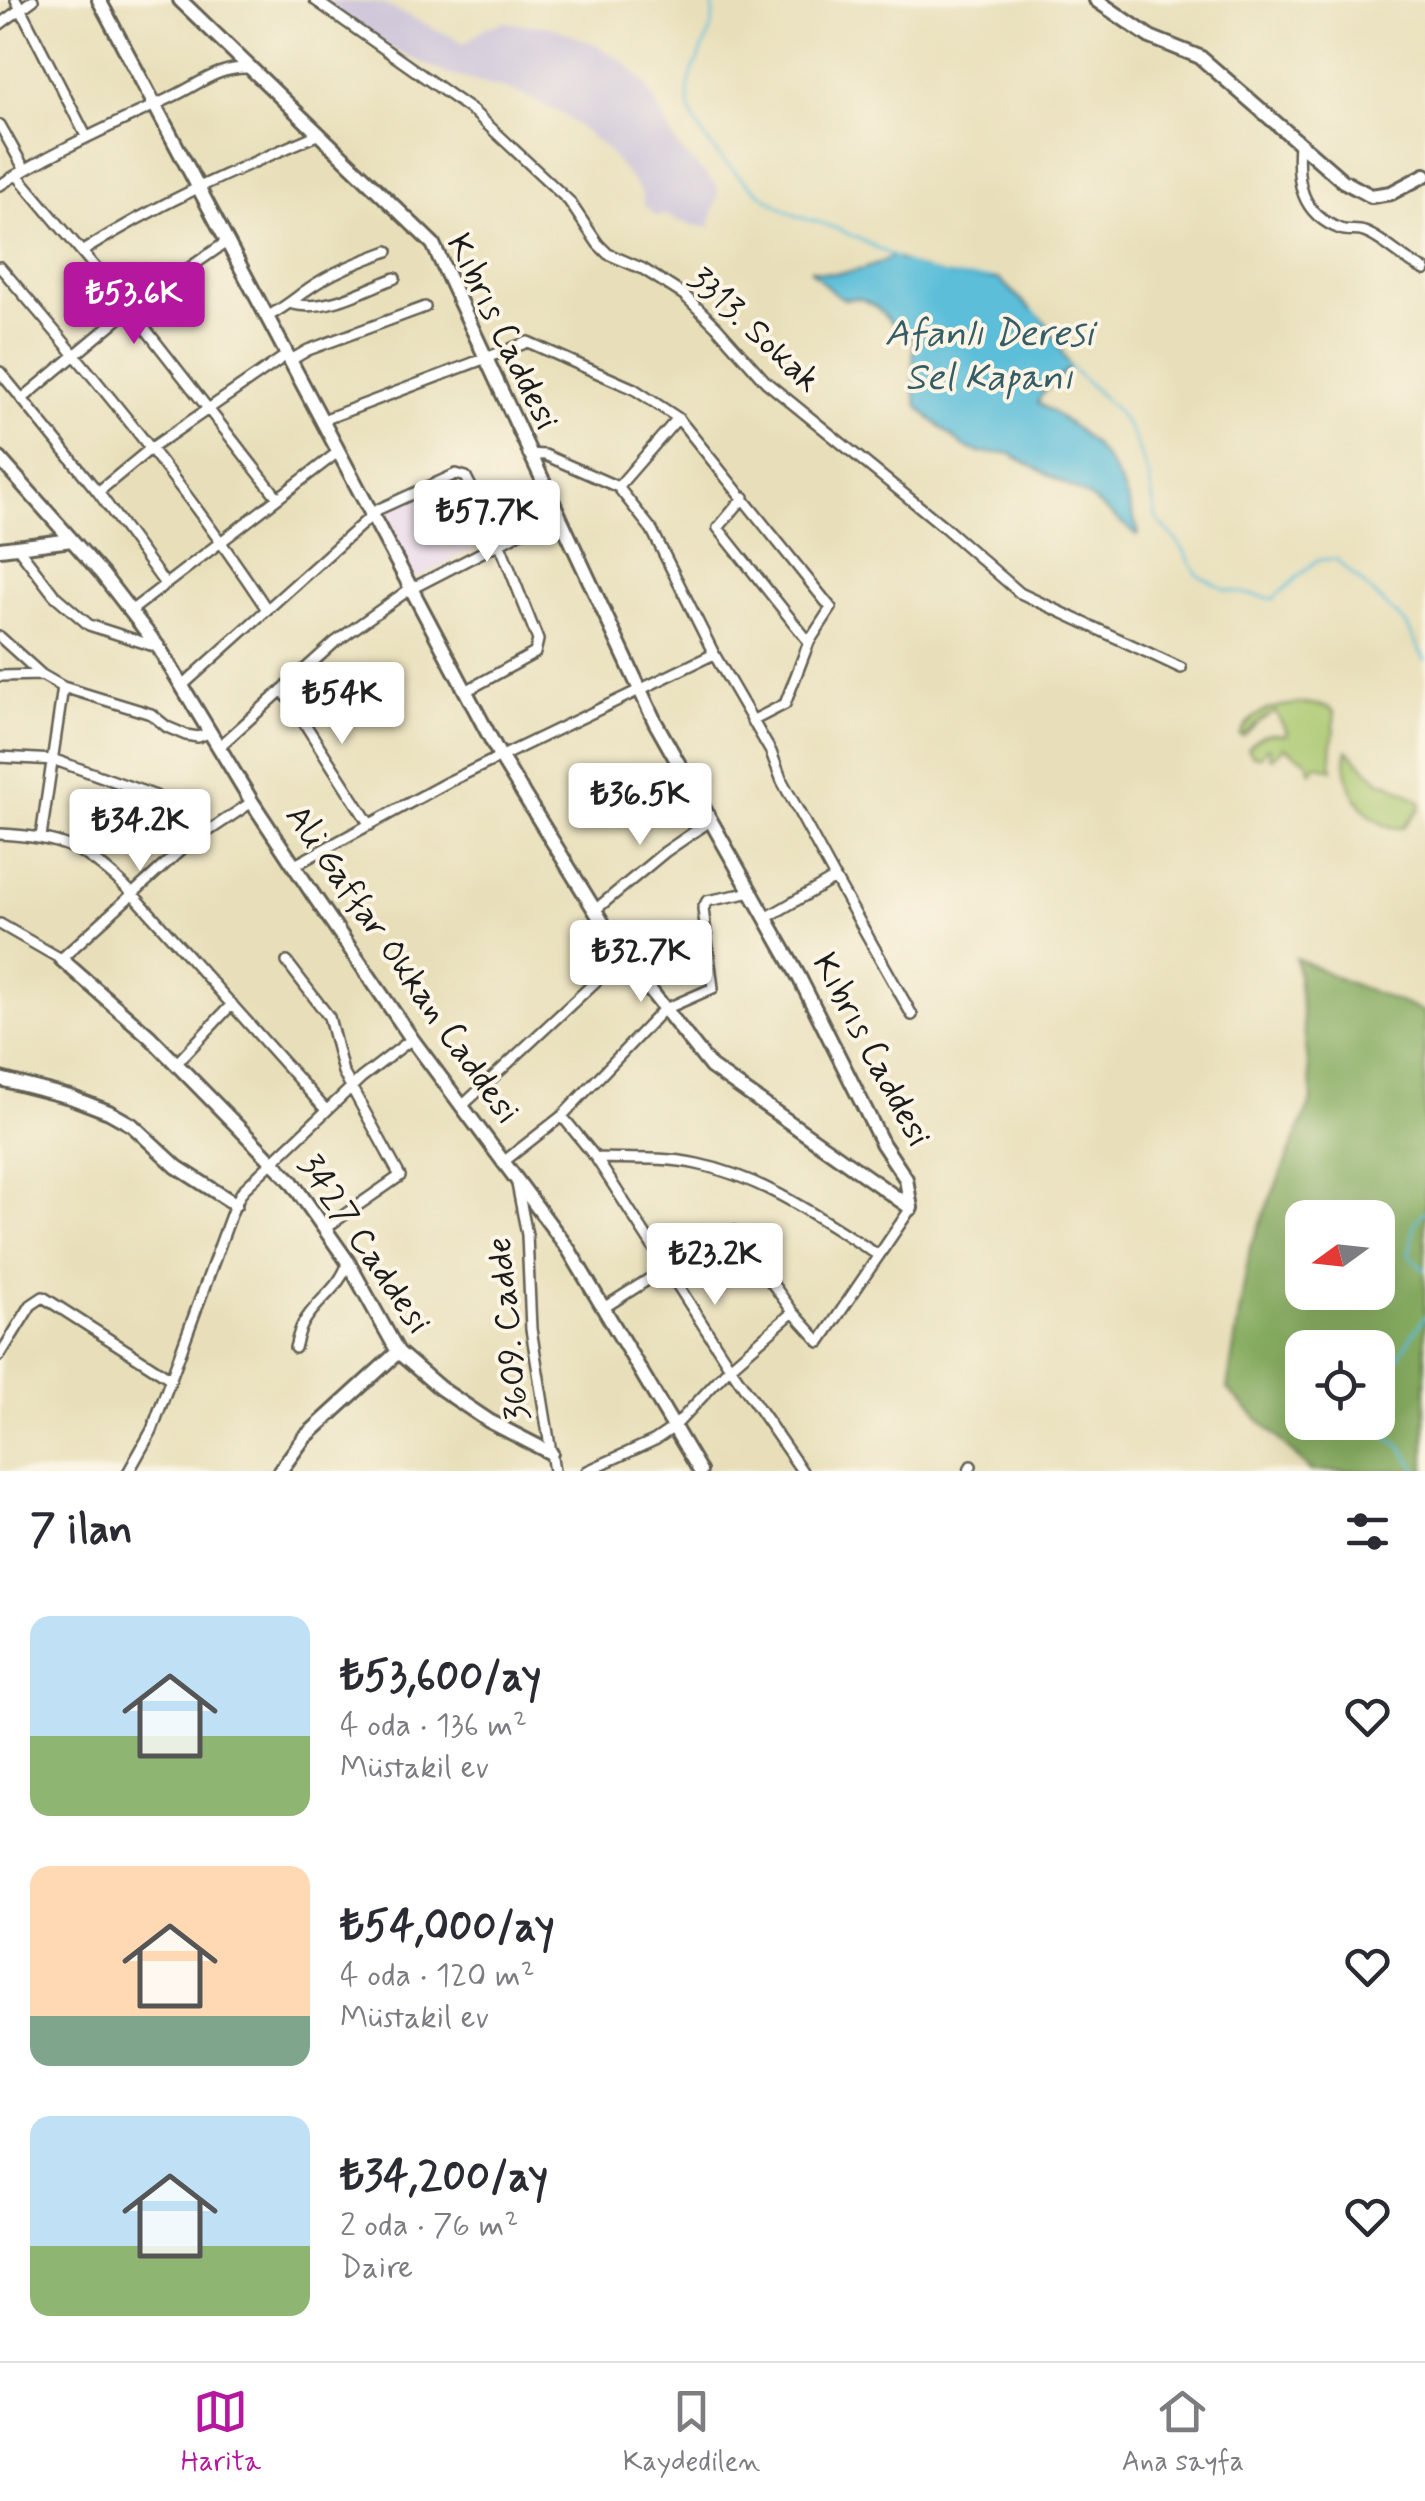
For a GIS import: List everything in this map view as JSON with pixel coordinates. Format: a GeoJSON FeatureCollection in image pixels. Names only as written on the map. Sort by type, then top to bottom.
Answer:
{"type":"FeatureCollection","features":[{"type":"Feature","properties":{"kind":"street"},"geometry":{"type":"LineString","coordinates":[[0,24],[18,4],[33,0]]}},
{"type":"Feature","properties":{"kind":"street"},"geometry":{"type":"LineString","coordinates":[[99,0],[500,756],[623,956],[711,1067],[911,1208],[820,1342],[793,1312],[734,1230],[724,1232],[605,1307]]}},
{"type":"Feature","properties":{"kind":"street","name":"Kıbrıs Caddesi"},"geometry":{"type":"LineString","coordinates":[[180,0],[432,244],[639,688],[766,918],[882,1144],[906,1180],[911,1208]]}},
{"type":"Feature","properties":{"kind":"street","name":"3313. Sokak"},"geometry":{"type":"LineString","coordinates":[[315,0],[474,112],[569,201],[608,254],[643,269],[684,296],[766,382],[928,512],[1020,592],[1181,668]]}},
{"type":"Feature","properties":{"kind":"street"},"geometry":{"type":"LineString","coordinates":[[1096,0],[1150,37],[1200,57],[1343,181],[1371,196],[1391,193],[1425,175]]}},
{"type":"Feature","properties":{"kind":"street"},"geometry":{"type":"LineString","coordinates":[[18,4],[86,136]]}},
{"type":"Feature","properties":{"kind":"street"},"geometry":{"type":"LineString","coordinates":[[0,185],[86,136],[216,72],[250,68]]}},
{"type":"Feature","properties":{"kind":"street"},"geometry":{"type":"LineString","coordinates":[[0,125],[20,172],[278,498]]}},
{"type":"Feature","properties":{"kind":"street"},"geometry":{"type":"LineString","coordinates":[[82,251],[199,185],[319,134]]}},
{"type":"Feature","properties":{"kind":"street"},"geometry":{"type":"LineString","coordinates":[[1299,144],[1297,175],[1308,206],[1320,218],[1344,231],[1363,231],[1425,270]]}},
{"type":"Feature","properties":{"kind":"street"},"geometry":{"type":"LineString","coordinates":[[22,399],[130,309],[228,240]]}},
{"type":"Feature","properties":{"kind":"street"},"geometry":{"type":"LineString","coordinates":[[268,316],[293,304],[309,288],[336,272],[388,252]]}},
{"type":"Feature","properties":{"kind":"street"},"geometry":{"type":"LineString","coordinates":[[0,267],[222,541],[266,608]]}},
{"type":"Feature","properties":{"kind":"street"},"geometry":{"type":"LineString","coordinates":[[293,304],[332,302],[396,278]]}},
{"type":"Feature","properties":{"kind":"street"},"geometry":{"type":"LineString","coordinates":[[98,492],[150,449],[290,357],[425,307]]}},
{"type":"Feature","properties":{"kind":"street"},"geometry":{"type":"LineString","coordinates":[[323,420],[486,360],[521,342],[535,344],[634,389],[678,418],[830,605],[809,642],[785,704],[752,721]]}},
{"type":"Feature","properties":{"kind":"street"},"geometry":{"type":"LineString","coordinates":[[0,372],[98,492],[165,584]]}},
{"type":"Feature","properties":{"kind":"street"},"geometry":{"type":"LineString","coordinates":[[618,487],[678,418]]}},
{"type":"Feature","properties":{"kind":"street"},"geometry":{"type":"LineString","coordinates":[[132,610],[338,452]]}},
{"type":"Feature","properties":{"kind":"street"},"geometry":{"type":"LineString","coordinates":[[528,454],[544,455],[618,487],[652,530],[834,878],[912,1015]]}},
{"type":"Feature","properties":{"kind":"street","name":"Ali Gaffar Okkan Caddesi"},"geometry":{"type":"LineString","coordinates":[[0,459],[132,610],[159,648],[252,802],[412,1039],[516,1182],[545,1215],[605,1307],[700,1471]]}},
{"type":"Feature","properties":{"kind":"street"},"geometry":{"type":"LineString","coordinates":[[183,685],[379,508],[456,474],[466,478],[498,542],[538,640],[535,653],[466,691]]}},
{"type":"Feature","properties":{"kind":"street"},"geometry":{"type":"LineString","coordinates":[[744,496],[718,528],[809,642]]}},
{"type":"Feature","properties":{"kind":"street"},"geometry":{"type":"LineString","coordinates":[[220,746],[334,642],[411,588],[556,514]]}},
{"type":"Feature","properties":{"kind":"street"},"geometry":{"type":"LineString","coordinates":[[0,549],[72,540]]}},
{"type":"Feature","properties":{"kind":"street"},"geometry":{"type":"LineString","coordinates":[[18,548],[54,595],[89,625],[159,648]]}},
{"type":"Feature","properties":{"kind":"street"},"geometry":{"type":"LineString","coordinates":[[0,636],[42,674],[63,687],[150,714],[186,735],[198,737],[211,732]]}},
{"type":"Feature","properties":{"kind":"street"},"geometry":{"type":"LineString","coordinates":[[294,865],[500,756],[714,654]]}},
{"type":"Feature","properties":{"kind":"street"},"geometry":{"type":"LineString","coordinates":[[0,676],[42,674]]}},
{"type":"Feature","properties":{"kind":"street"},"geometry":{"type":"LineString","coordinates":[[42,837],[63,687]]}},
{"type":"Feature","properties":{"kind":"street"},"geometry":{"type":"LineString","coordinates":[[283,690],[370,826]]}},
{"type":"Feature","properties":{"kind":"street"},"geometry":{"type":"LineString","coordinates":[[0,758],[55,760],[156,796]]}},
{"type":"Feature","properties":{"kind":"street"},"geometry":{"type":"LineString","coordinates":[[0,924],[61,959],[183,848],[252,802]]}},
{"type":"Feature","properties":{"kind":"street"},"geometry":{"type":"LineString","coordinates":[[594,910],[710,821]]}},
{"type":"Feature","properties":{"kind":"street"},"geometry":{"type":"LineString","coordinates":[[0,834],[42,837],[71,845],[98,860],[326,1110]]}},
{"type":"Feature","properties":{"kind":"street"},"geometry":{"type":"LineString","coordinates":[[766,918],[834,878]]}},
{"type":"Feature","properties":{"kind":"street"},"geometry":{"type":"LineString","coordinates":[[502,1163],[562,1116],[662,1010],[713,988],[703,909],[707,901],[752,892]]}},
{"type":"Feature","properties":{"kind":"street"},"geometry":{"type":"LineString","coordinates":[[461,1107],[623,956]]}},
{"type":"Feature","properties":{"kind":"street","name":"3427 Caddesi"},"geometry":{"type":"LineString","coordinates":[[61,959],[176,1064],[291,1181],[348,1262],[398,1352],[440,1388],[490,1421],[550,1452]]}},
{"type":"Feature","properties":{"kind":"street"},"geometry":{"type":"LineString","coordinates":[[287,962],[330,1017],[343,1072],[400,1176],[324,1229]]}},
{"type":"Feature","properties":{"kind":"street"},"geometry":{"type":"LineString","coordinates":[[176,1064],[232,1004]]}},
{"type":"Feature","properties":{"kind":"street"},"geometry":{"type":"LineString","coordinates":[[129,1471],[152,1430],[242,1190],[351,1087],[412,1039]]}},
{"type":"Feature","properties":{"kind":"street"},"geometry":{"type":"LineString","coordinates":[[0,1080],[70,1097],[109,1112],[132,1125],[176,1166],[235,1204]]}},
{"type":"Feature","properties":{"kind":"street"},"geometry":{"type":"LineString","coordinates":[[562,1116],[596,1158],[802,1471]]}},
{"type":"Feature","properties":{"kind":"street"},"geometry":{"type":"LineString","coordinates":[[596,1158],[696,1163],[741,1177],[784,1196],[878,1255]]}},
{"type":"Feature","properties":{"kind":"street","name":"3609. Cadde"},"geometry":{"type":"LineString","coordinates":[[516,1182],[525,1217],[531,1329],[554,1471]]}},
{"type":"Feature","properties":{"kind":"street"},"geometry":{"type":"LineString","coordinates":[[294,1348],[304,1321],[338,1284],[348,1262]]}},
{"type":"Feature","properties":{"kind":"street"},"geometry":{"type":"LineString","coordinates":[[0,1355],[31,1304],[43,1297],[171,1379]]}},
{"type":"Feature","properties":{"kind":"street"},"geometry":{"type":"LineString","coordinates":[[587,1471],[655,1440],[674,1426],[730,1367],[793,1312]]}},
{"type":"Feature","properties":{"kind":"street"},"geometry":{"type":"LineString","coordinates":[[280,1471],[304,1438],[398,1352]]}},
{"type":"Feature","properties":{"kind":"shaded area"},"geometry":{"type":"Polygon","coordinates":[[[315,0],[381,3],[465,43],[484,28],[505,22],[552,27],[624,61],[647,86],[677,146],[716,185],[718,194],[709,227],[656,216],[644,205],[642,193],[606,149],[564,115],[516,92],[447,74],[370,39],[315,0]]]}},
{"type":"Feature","properties":{"kind":"shaded area"},"geometry":{"type":"Polygon","coordinates":[[[453,480],[467,485],[490,536],[488,541],[420,577],[413,576],[383,518],[386,510],[453,480]]]}},
{"type":"Feature","properties":{"kind":"green space"},"geometry":{"type":"Polygon","coordinates":[[[1305,703],[1334,712],[1333,770],[1317,765],[1311,772],[1307,761],[1284,747],[1273,758],[1267,747],[1261,756],[1253,756],[1248,749],[1260,737],[1287,732],[1275,712],[1240,735],[1246,726],[1260,713],[1305,703]]]}},
{"type":"Feature","properties":{"kind":"green space"},"geometry":{"type":"Polygon","coordinates":[[[1347,750],[1381,782],[1420,801],[1420,808],[1403,828],[1378,821],[1358,802],[1347,776],[1347,750]]]}},
{"type":"Feature","properties":{"kind":"green space"},"geometry":{"type":"Polygon","coordinates":[[[1296,958],[1425,1012],[1425,1471],[1311,1471],[1227,1389],[1250,1247],[1312,1099],[1296,958]]]}},
{"type":"Feature","properties":{"kind":"water","name":"Afanlı Deresi Sel Kapanı"},"geometry":{"type":"Polygon","coordinates":[[[892,256],[944,275],[999,279],[1046,323],[1070,367],[1041,395],[1038,403],[1073,427],[1104,456],[1125,493],[1137,535],[1089,497],[1008,453],[980,453],[963,446],[918,406],[913,337],[905,336],[874,305],[859,298],[844,299],[830,290],[810,269],[852,272],[892,256]]]}},
{"type":"Feature","properties":{"kind":"waterway"},"geometry":{"type":"LineString","coordinates":[[712,0],[712,25],[693,70],[688,94],[691,111],[712,148],[746,182],[782,208],[845,232],[896,258]]}},
{"type":"Feature","properties":{"kind":"waterway"},"geometry":{"type":"LineString","coordinates":[[904,262],[947,276],[993,278]]}},
{"type":"Feature","properties":{"kind":"waterway"},"geometry":{"type":"LineString","coordinates":[[1033,310],[1050,331]]}},
{"type":"Feature","properties":{"kind":"waterway"},"geometry":{"type":"LineString","coordinates":[[1067,364],[1117,411],[1133,436],[1149,477],[1156,518],[1181,546],[1198,575],[1226,590],[1273,599],[1317,560],[1336,559],[1406,624],[1425,660]]}},
{"type":"Feature","properties":{"kind":"waterway"},"geometry":{"type":"LineString","coordinates":[[1425,1211],[1415,1222],[1409,1256],[1425,1270]]}},
{"type":"Feature","properties":{"kind":"waterway"},"geometry":{"type":"LineString","coordinates":[[1417,1471],[1403,1448],[1386,1437],[1380,1401],[1395,1362],[1425,1316]]}}]}
